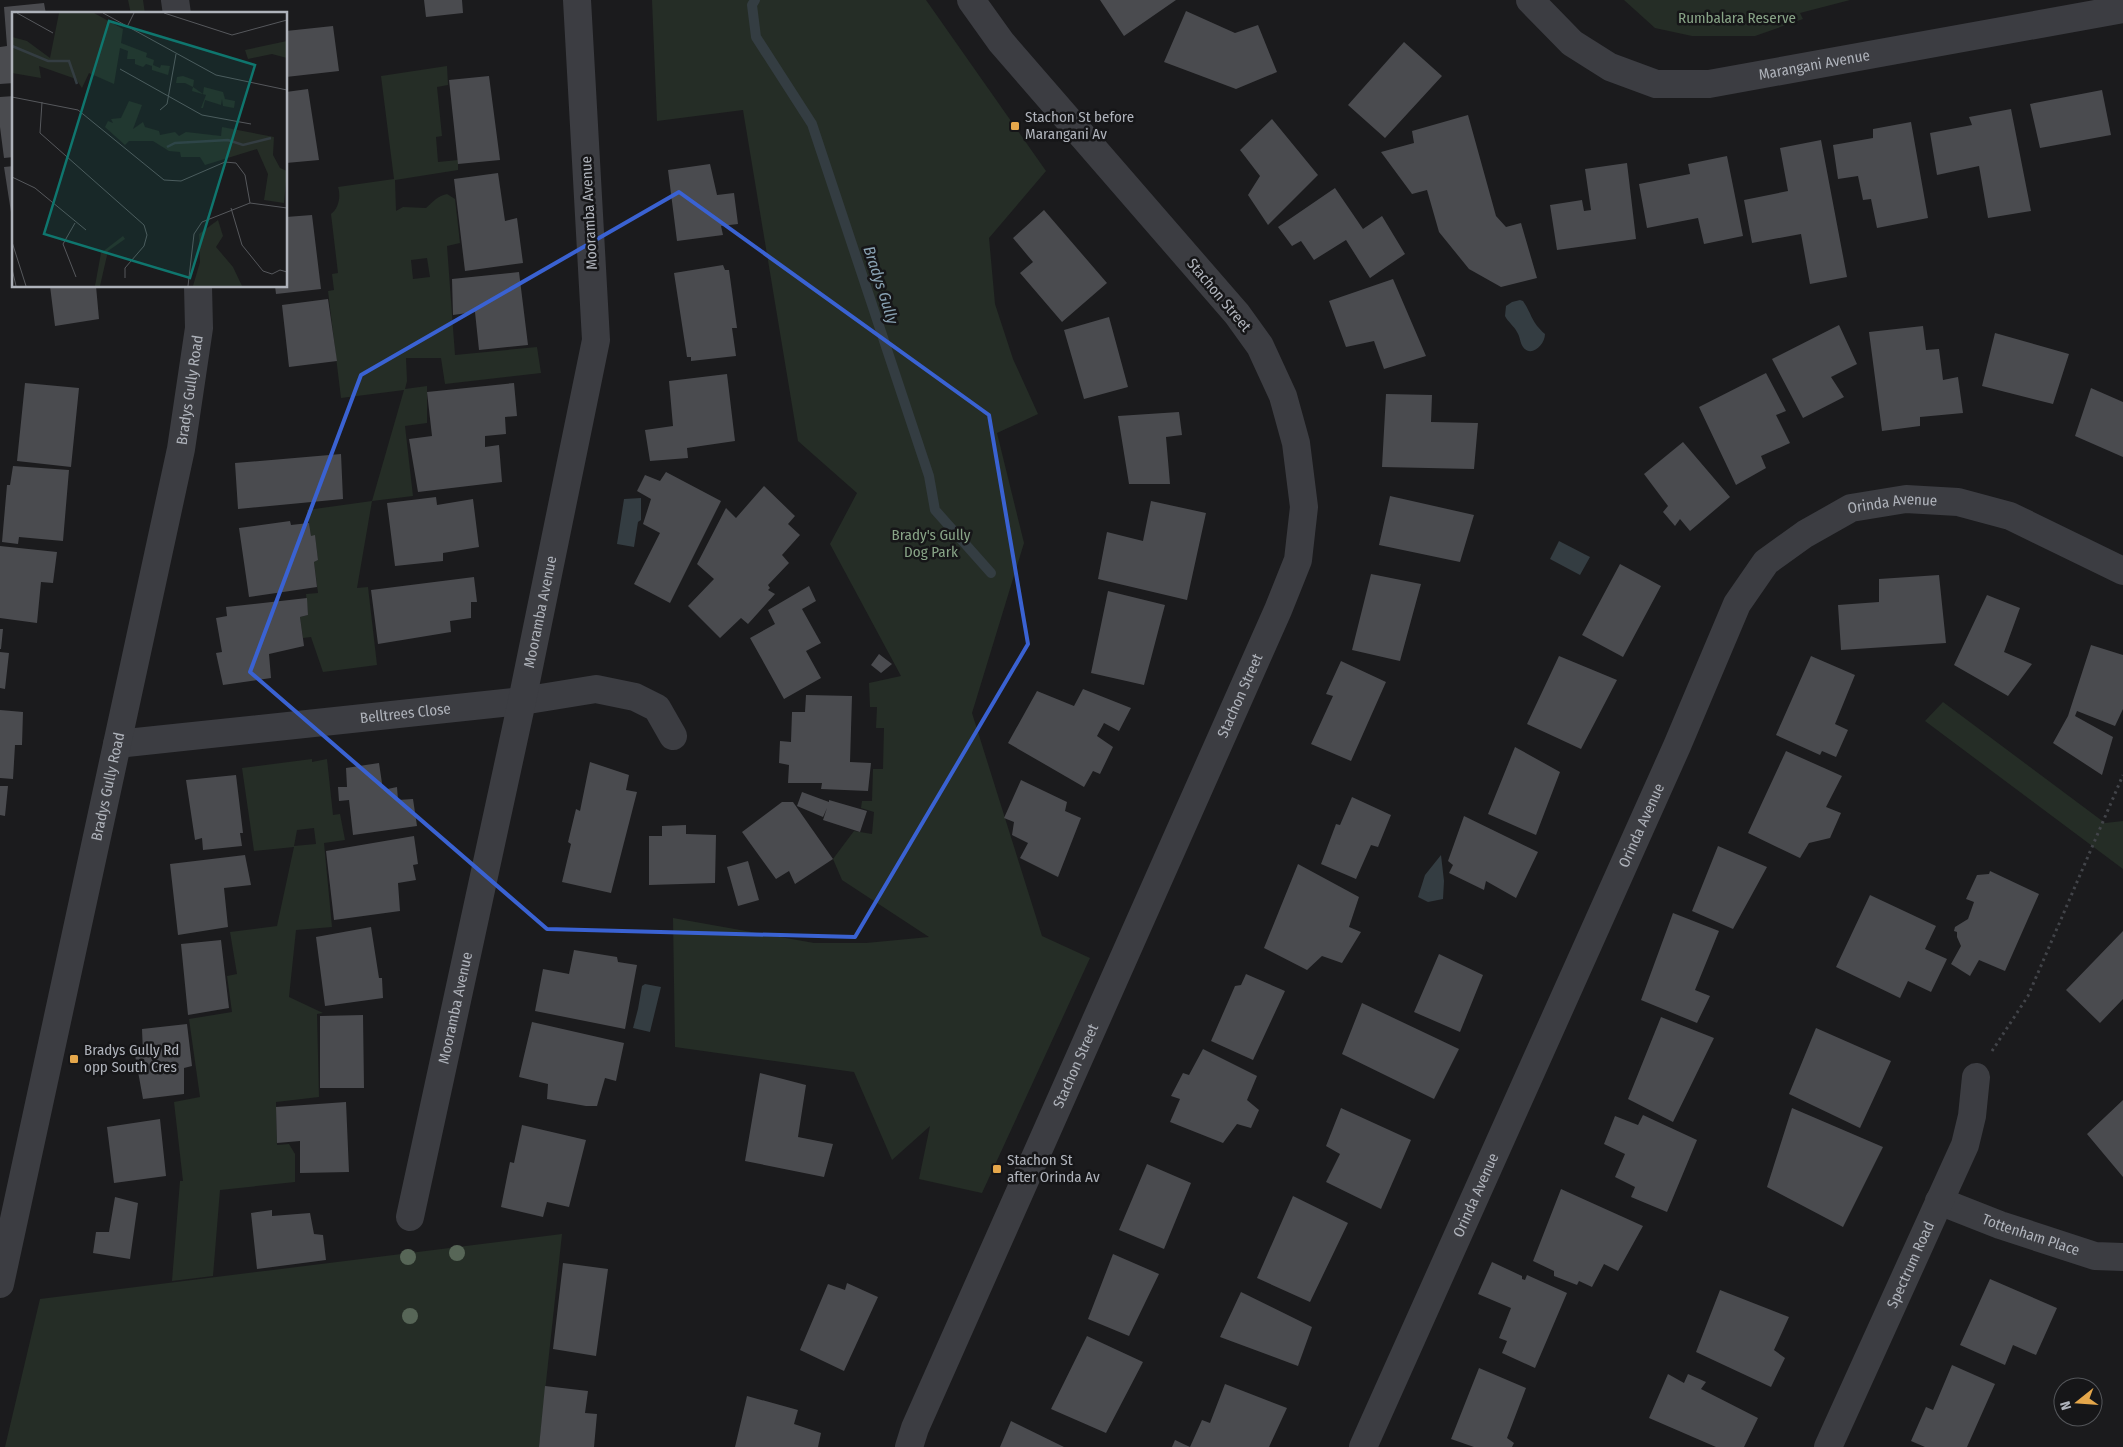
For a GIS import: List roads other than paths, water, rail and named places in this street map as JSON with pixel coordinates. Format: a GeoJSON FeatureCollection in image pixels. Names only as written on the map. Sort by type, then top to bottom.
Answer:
{"type":"FeatureCollection","features":[{"type":"Feature","properties":{"kind":"street","name":"Mooramba Avenue"},"geometry":{"type":"LineString","coordinates":[[410,1217],[522,702],[596,340],[577,0]]}},
{"type":"Feature","properties":{"kind":"street","name":"Stachon Street"},"geometry":{"type":"LineString","coordinates":[[909,1447],[915,1428],[1278,610],[1298,560],[1304,507],[1296,444],[1283,396],[1260,346],[1230,306],[1001,42],[971,0]]}},
{"type":"Feature","properties":{"kind":"street","name":"Marangani Avenue"},"geometry":{"type":"LineString","coordinates":[[1530,0],[1572,43],[1610,67],[1656,84],[1709,84],[2123,9]]}},
{"type":"Feature","properties":{"kind":"street","name":"Bradys Gully Road"},"geometry":{"type":"LineString","coordinates":[[1,1274],[181,450],[199,328],[198,288]]}},
{"type":"Feature","properties":{"kind":"street","name":"Orinda Avenue"},"geometry":{"type":"LineString","coordinates":[[1363,1447],[1677,746],[1737,604],[1766,562],[1805,534],[1851,508],[1906,499],[1958,502],[2010,516],[2123,571]]}},
{"type":"Feature","properties":{"kind":"street","name":"Belltrees Close"},"geometry":{"type":"LineString","coordinates":[[117,744],[522,702],[596,688],[635,697],[657,708],[673,736]]}},
{"type":"Feature","properties":{"kind":"street","name":"Spectrum Road"},"geometry":{"type":"LineString","coordinates":[[1828,1447],[1965,1145],[1972,1116],[1976,1077]]}},
{"type":"Feature","properties":{"kind":"street","name":"Tottenham Place"},"geometry":{"type":"LineString","coordinates":[[1940,1201],[2000,1225],[2095,1256],[2123,1257]]}},
{"type":"Feature","properties":{"kind":"waterway","name":"Bradys Gully"},"geometry":{"type":"LineString","coordinates":[[755,0],[752,5],[756,37],[812,124],[929,476],[935,510],[991,573]]}},
{"type":"Feature","properties":{"kind":"place","name":"Stachon St before Marangani Av"},"geometry":{"type":"Point","coordinates":[1015,126]}},
{"type":"Feature","properties":{"kind":"place","name":"Bradys Gully Rd opp South Cres"},"geometry":{"type":"Point","coordinates":[74,1059]}},
{"type":"Feature","properties":{"kind":"place","name":"Stachon St after Orinda Av"},"geometry":{"type":"Point","coordinates":[997,1169]}},
{"type":"Feature","properties":{"kind":"park label","name":"Rumbalara Reserve"},"geometry":{"type":"Point","coordinates":[1737,18]}},
{"type":"Feature","properties":{"kind":"park label","name":"Brady's Gully Dog Park"},"geometry":{"type":"Point","coordinates":[931,544]}}]}
